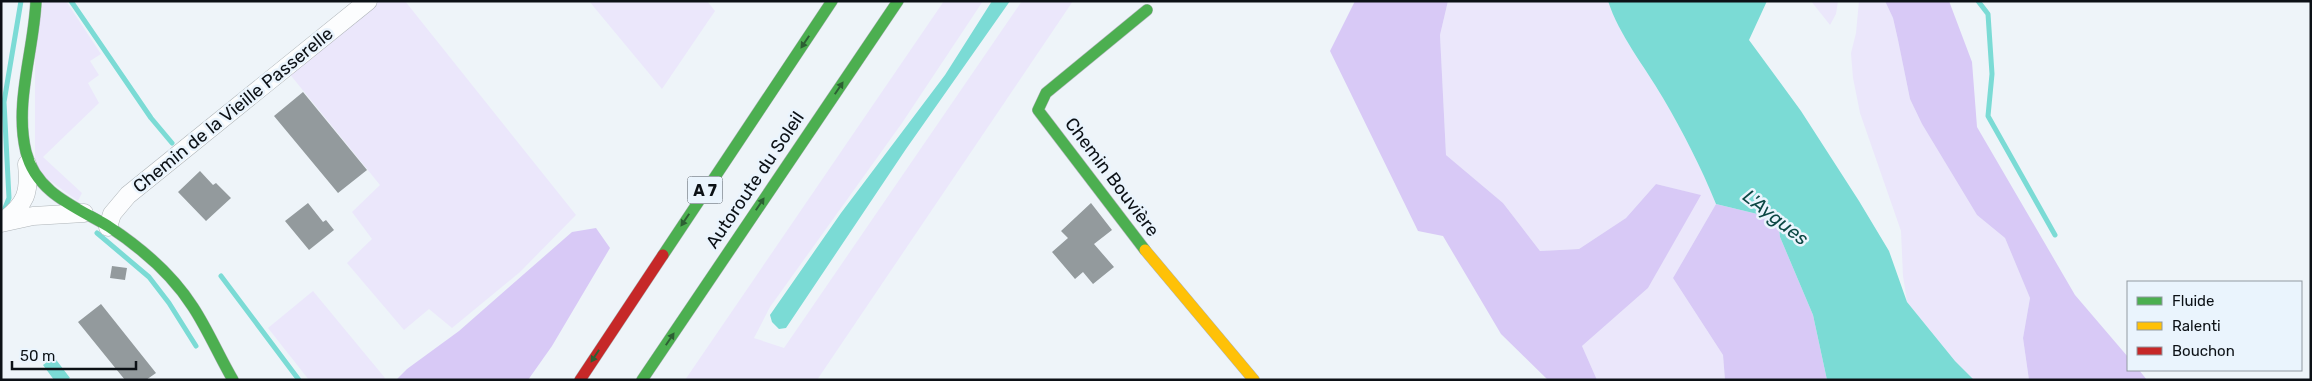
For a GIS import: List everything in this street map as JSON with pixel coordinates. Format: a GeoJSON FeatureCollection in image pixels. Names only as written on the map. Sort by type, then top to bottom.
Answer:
{"type":"FeatureCollection","features":[{"type":"Feature","properties":{"kind":"main road"},"geometry":{"type":"LineString","coordinates":[[36,1],[36,19],[22,116],[26,153],[35,177],[50,192],[108,226],[151,259],[186,297],[233,380]]}},
{"type":"Feature","properties":{"kind":"main road","name":"Autoroute du Soleil"},"geometry":{"type":"LineString","coordinates":[[580,380],[832,1]]}},
{"type":"Feature","properties":{"kind":"main road","name":"Autoroute du Soleil"},"geometry":{"type":"LineString","coordinates":[[642,380],[898,1]]}},
{"type":"Feature","properties":{"kind":"main road","name":"Chemin Bouvière"},"geometry":{"type":"LineString","coordinates":[[1147,10],[1046,93],[1038,110],[1150,256],[1254,380]]}},
{"type":"Feature","properties":{"kind":"street","name":"Chemin de la Vieille Passerelle"},"geometry":{"type":"LineString","coordinates":[[108,226],[112,214],[128,195],[368,1]]}},
{"type":"Feature","properties":{"kind":"street"},"geometry":{"type":"LineString","coordinates":[[26,153],[28,185],[26,196],[28,210]]}},
{"type":"Feature","properties":{"kind":"street"},"geometry":{"type":"LineString","coordinates":[[1,223],[28,210],[50,192]]}},
{"type":"Feature","properties":{"kind":"street"},"geometry":{"type":"LineString","coordinates":[[28,210],[74,215],[84,213]]}},
{"type":"Feature","properties":{"kind":"shaded area"},"geometry":{"type":"Polygon","coordinates":[[[43,1],[66,1],[101,54],[90,61],[99,75],[88,83],[99,103],[43,157],[82,193],[78,201],[35,170],[35,52],[43,1]]]}},
{"type":"Feature","properties":{"kind":"shaded area"},"geometry":{"type":"Polygon","coordinates":[[[380,1],[405,1],[576,215],[520,272],[452,328],[429,309],[404,330],[347,263],[372,239],[352,212],[380,185],[288,72],[380,1]]]}},
{"type":"Feature","properties":{"kind":"shaded area"},"geometry":{"type":"Polygon","coordinates":[[[589,1],[707,1],[715,11],[662,89],[589,1]]]}},
{"type":"Feature","properties":{"kind":"shaded area"},"geometry":{"type":"Polygon","coordinates":[[[944,1],[983,1],[902,123],[770,307],[754,338],[784,348],[1022,1],[1073,1],[817,380],[685,380],[944,1]]]}},
{"type":"Feature","properties":{"kind":"shaded area"},"geometry":{"type":"Polygon","coordinates":[[[1355,1],[1448,1],[1440,35],[1446,155],[1503,203],[1540,251],[1579,249],[1626,218],[1656,184],[1701,195],[1648,288],[1582,346],[1597,380],[1548,380],[1501,334],[1443,236],[1418,231],[1330,51],[1355,1]]]}},
{"type":"Feature","properties":{"kind":"shaded area"},"geometry":{"type":"Polygon","coordinates":[[[1448,1],[1608,1],[1625,38],[1685,137],[1716,204],[1673,278],[1723,355],[1725,380],[1597,380],[1582,346],[1648,288],[1700,195],[1656,184],[1626,218],[1579,249],[1540,251],[1503,203],[1446,155],[1440,35],[1448,1]]]}},
{"type":"Feature","properties":{"kind":"shaded area"},"geometry":{"type":"Polygon","coordinates":[[[1811,1],[1838,1],[1836,14],[1830,25],[1811,1]]]}},
{"type":"Feature","properties":{"kind":"shaded area"},"geometry":{"type":"Polygon","coordinates":[[[1859,1],[1885,1],[1893,18],[1910,99],[1922,124],[1977,215],[2005,238],[2030,298],[2023,338],[2029,380],[1974,380],[1955,361],[1907,302],[1903,276],[1901,231],[1860,113],[1853,78],[1851,53],[1856,33],[1859,1]]]}},
{"type":"Feature","properties":{"kind":"shaded area"},"geometry":{"type":"Polygon","coordinates":[[[1885,1],[1949,1],[1972,62],[1977,127],[2075,295],[2127,356],[2127,371],[2140,371],[2147,380],[2029,380],[2023,338],[2030,298],[2005,238],[1977,215],[1922,124],[1910,99],[1893,18],[1885,1]]]}},
{"type":"Feature","properties":{"kind":"shaded area"},"geometry":{"type":"Polygon","coordinates":[[[1716,204],[1778,219],[1780,237],[1813,315],[1827,380],[1725,380],[1723,355],[1673,278],[1716,204]]]}},
{"type":"Feature","properties":{"kind":"shaded area"},"geometry":{"type":"Polygon","coordinates":[[[596,228],[610,248],[552,346],[528,380],[396,380],[407,369],[459,331],[572,232],[596,228]]]}},
{"type":"Feature","properties":{"kind":"shaded area"},"geometry":{"type":"Polygon","coordinates":[[[313,291],[385,378],[383,380],[309,380],[268,328],[313,291]]]}},
{"type":"Feature","properties":{"kind":"water"},"geometry":{"type":"Polygon","coordinates":[[[992,1],[1010,1],[906,149],[786,328],[779,329],[772,322],[770,315],[841,213],[945,75],[992,1]]]}},
{"type":"Feature","properties":{"kind":"water","name":"L'Aygues"},"geometry":{"type":"Polygon","coordinates":[[[1608,1],[1767,1],[1749,40],[1801,111],[1859,201],[1889,251],[1907,302],[1955,361],[1974,380],[1827,380],[1813,315],[1780,237],[1778,219],[1716,204],[1685,137],[1625,38],[1608,1]]]}},
{"type":"Feature","properties":{"kind":"water"},"geometry":{"type":"Polygon","coordinates":[[[54,357],[70,378],[67,380],[54,380],[43,365],[54,357]]]}},
{"type":"Feature","properties":{"kind":"building"},"geometry":{"type":"Polygon","coordinates":[[[303,92],[367,170],[338,193],[274,116],[303,92]]]}},
{"type":"Feature","properties":{"kind":"building"},"geometry":{"type":"Polygon","coordinates":[[[200,171],[213,185],[216,183],[231,198],[206,221],[178,192],[200,171]]]}},
{"type":"Feature","properties":{"kind":"building"},"geometry":{"type":"Polygon","coordinates":[[[308,203],[323,222],[326,220],[334,230],[309,250],[285,221],[308,203]]]}},
{"type":"Feature","properties":{"kind":"building"},"geometry":{"type":"Polygon","coordinates":[[[1091,203],[1112,230],[1094,244],[1114,267],[1093,284],[1083,272],[1075,279],[1052,252],[1068,238],[1061,231],[1091,203]]]}},
{"type":"Feature","properties":{"kind":"building"},"geometry":{"type":"Polygon","coordinates":[[[112,266],[127,268],[125,280],[110,278],[112,266]]]}},
{"type":"Feature","properties":{"kind":"building"},"geometry":{"type":"Polygon","coordinates":[[[101,304],[156,373],[146,380],[125,380],[78,322],[101,304]]]}},
{"type":"Feature","properties":{"kind":"waterway"},"geometry":{"type":"LineString","coordinates":[[5,208],[9,198],[4,102],[21,1]]}},
{"type":"Feature","properties":{"kind":"waterway"},"geometry":{"type":"LineString","coordinates":[[71,1],[151,118],[172,143]]}},
{"type":"Feature","properties":{"kind":"waterway"},"geometry":{"type":"LineString","coordinates":[[1978,1],[1988,14],[1992,74],[1988,116],[2055,235]]}},
{"type":"Feature","properties":{"kind":"waterway"},"geometry":{"type":"LineString","coordinates":[[97,233],[149,277],[169,303],[196,346]]}},
{"type":"Feature","properties":{"kind":"waterway"},"geometry":{"type":"LineString","coordinates":[[221,276],[299,380]]}},
{"type":"Feature","properties":{"kind":"traffic: fast"},"geometry":{"type":"LineString","coordinates":[[36,1],[22,115],[26,152],[31,166],[48,188],[59,197],[120,234],[165,272],[193,307],[233,380]]}},
{"type":"Feature","properties":{"kind":"traffic: fast"},"geometry":{"type":"LineString","coordinates":[[663,255],[832,1]]}},
{"type":"Feature","properties":{"kind":"traffic: fast"},"geometry":{"type":"LineString","coordinates":[[642,380],[898,1]]}},
{"type":"Feature","properties":{"kind":"traffic: fast"},"geometry":{"type":"LineString","coordinates":[[1145,250],[1038,110],[1046,93],[1147,10]]}},
{"type":"Feature","properties":{"kind":"traffic: slow"},"geometry":{"type":"LineString","coordinates":[[1145,250],[1254,380]]}},
{"type":"Feature","properties":{"kind":"traffic: jam"},"geometry":{"type":"LineString","coordinates":[[580,380],[663,255]]}}]}
